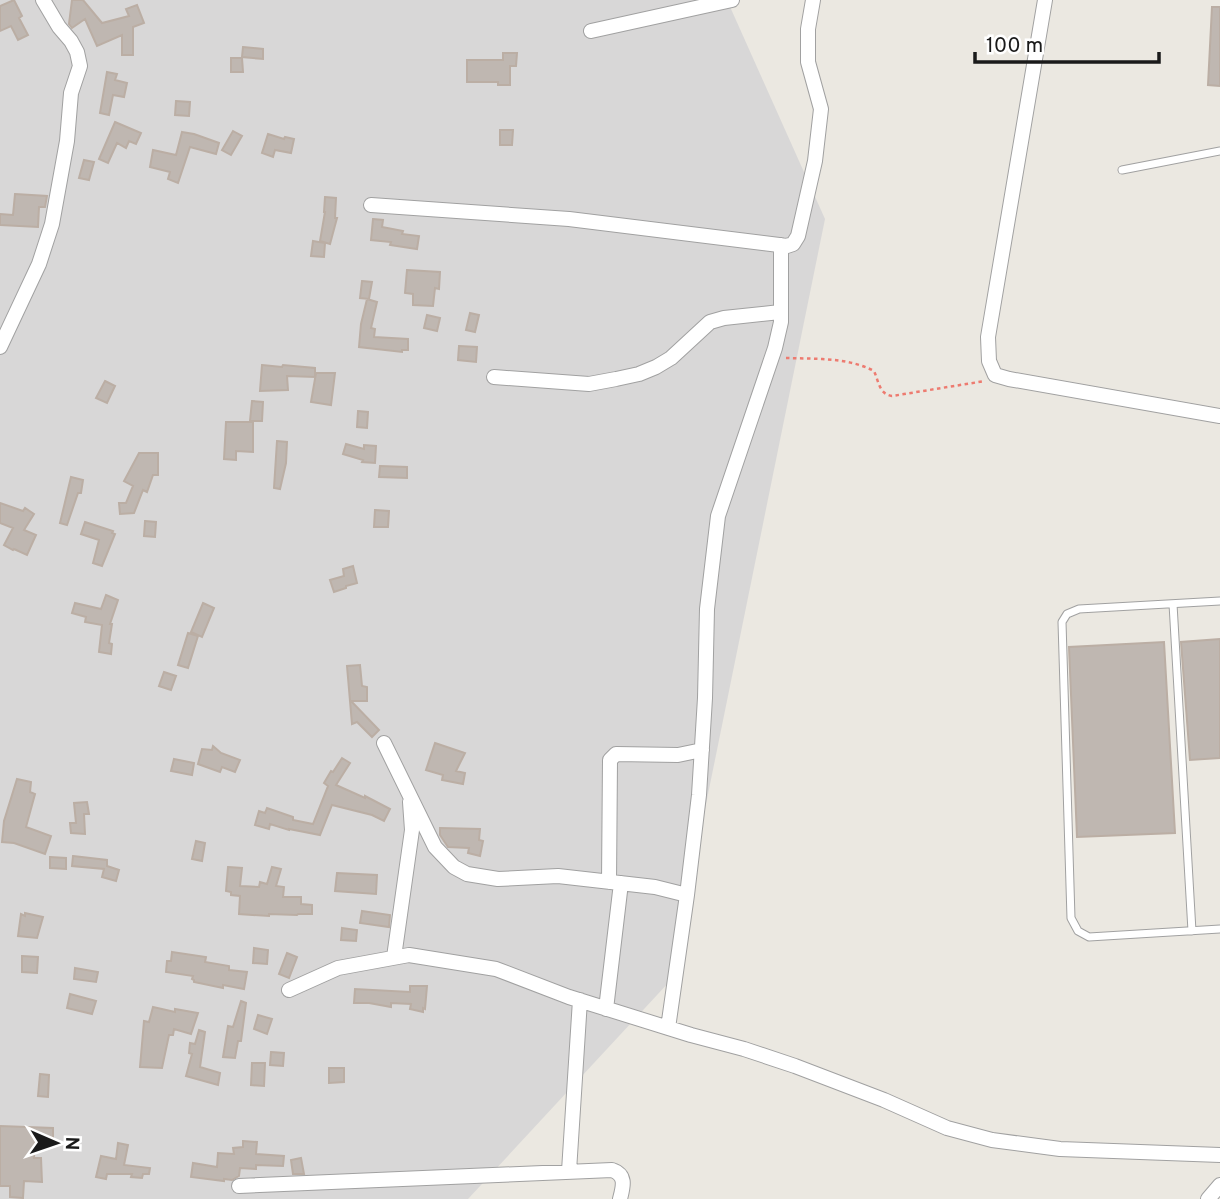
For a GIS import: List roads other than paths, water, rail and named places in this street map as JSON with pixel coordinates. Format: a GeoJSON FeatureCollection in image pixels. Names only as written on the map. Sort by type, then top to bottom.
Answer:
{"type":"FeatureCollection","features":[{"type":"Feature","properties":{"kind":"street"},"geometry":{"type":"LineString","coordinates":[[0,347],[39,264],[52,224],[67,141],[71,93],[80,66],[71,41],[43,0]]}},
{"type":"Feature","properties":{"kind":"street"},"geometry":{"type":"LineString","coordinates":[[591,32],[732,0]]}},
{"type":"Feature","properties":{"kind":"street"},"geometry":{"type":"LineString","coordinates":[[371,205],[569,219],[787,246],[793,244],[798,236],[815,160],[821,109],[808,61],[808,29],[813,0]]}},
{"type":"Feature","properties":{"kind":"street"},"geometry":{"type":"LineString","coordinates":[[1045,0],[988,337],[989,361],[995,375],[1009,379],[1220,416]]}},
{"type":"Feature","properties":{"kind":"street"},"geometry":{"type":"LineString","coordinates":[[668,1028],[699,795],[707,609],[718,516],[772,357],[780,322],[781,245]]}},
{"type":"Feature","properties":{"kind":"street"},"geometry":{"type":"LineString","coordinates":[[494,377],[589,384],[639,374],[671,358],[710,322],[780,312]]}},
{"type":"Feature","properties":{"kind":"street"},"geometry":{"type":"LineString","coordinates":[[384,743],[435,848],[454,867],[467,874],[498,879],[558,876],[655,887],[687,895]]}},
{"type":"Feature","properties":{"kind":"street"},"geometry":{"type":"LineString","coordinates":[[606,1009],[615,882],[610,760],[616,754],[623,753],[678,755],[702,750]]}},
{"type":"Feature","properties":{"kind":"street"},"geometry":{"type":"LineString","coordinates":[[394,957],[412,830],[409,793]]}},
{"type":"Feature","properties":{"kind":"street"},"geometry":{"type":"LineString","coordinates":[[289,990],[338,968],[394,957],[409,956],[496,969],[606,1009],[795,1066],[884,1100],[947,1128],[992,1140],[1060,1149],[1220,1155]]}},
{"type":"Feature","properties":{"kind":"street"},"geometry":{"type":"LineString","coordinates":[[569,1171],[579,1000]]}},
{"type":"Feature","properties":{"kind":"street"},"geometry":{"type":"LineString","coordinates":[[239,1186],[612,1170],[622,1176],[620,1199]]}},
{"type":"Feature","properties":{"kind":"street"},"geometry":{"type":"LineString","coordinates":[[1208,1199],[1220,1185]]}},
{"type":"Feature","properties":{"kind":"lane"},"geometry":{"type":"LineString","coordinates":[[1122,170],[1220,151]]}},
{"type":"Feature","properties":{"kind":"lane"},"geometry":{"type":"LineString","coordinates":[[1220,601],[1079,609],[1067,614],[1062,622],[1071,918],[1078,931],[1089,937],[1220,929]]}},
{"type":"Feature","properties":{"kind":"lane"},"geometry":{"type":"LineString","coordinates":[[1173,604],[1192,931]]}}]}
